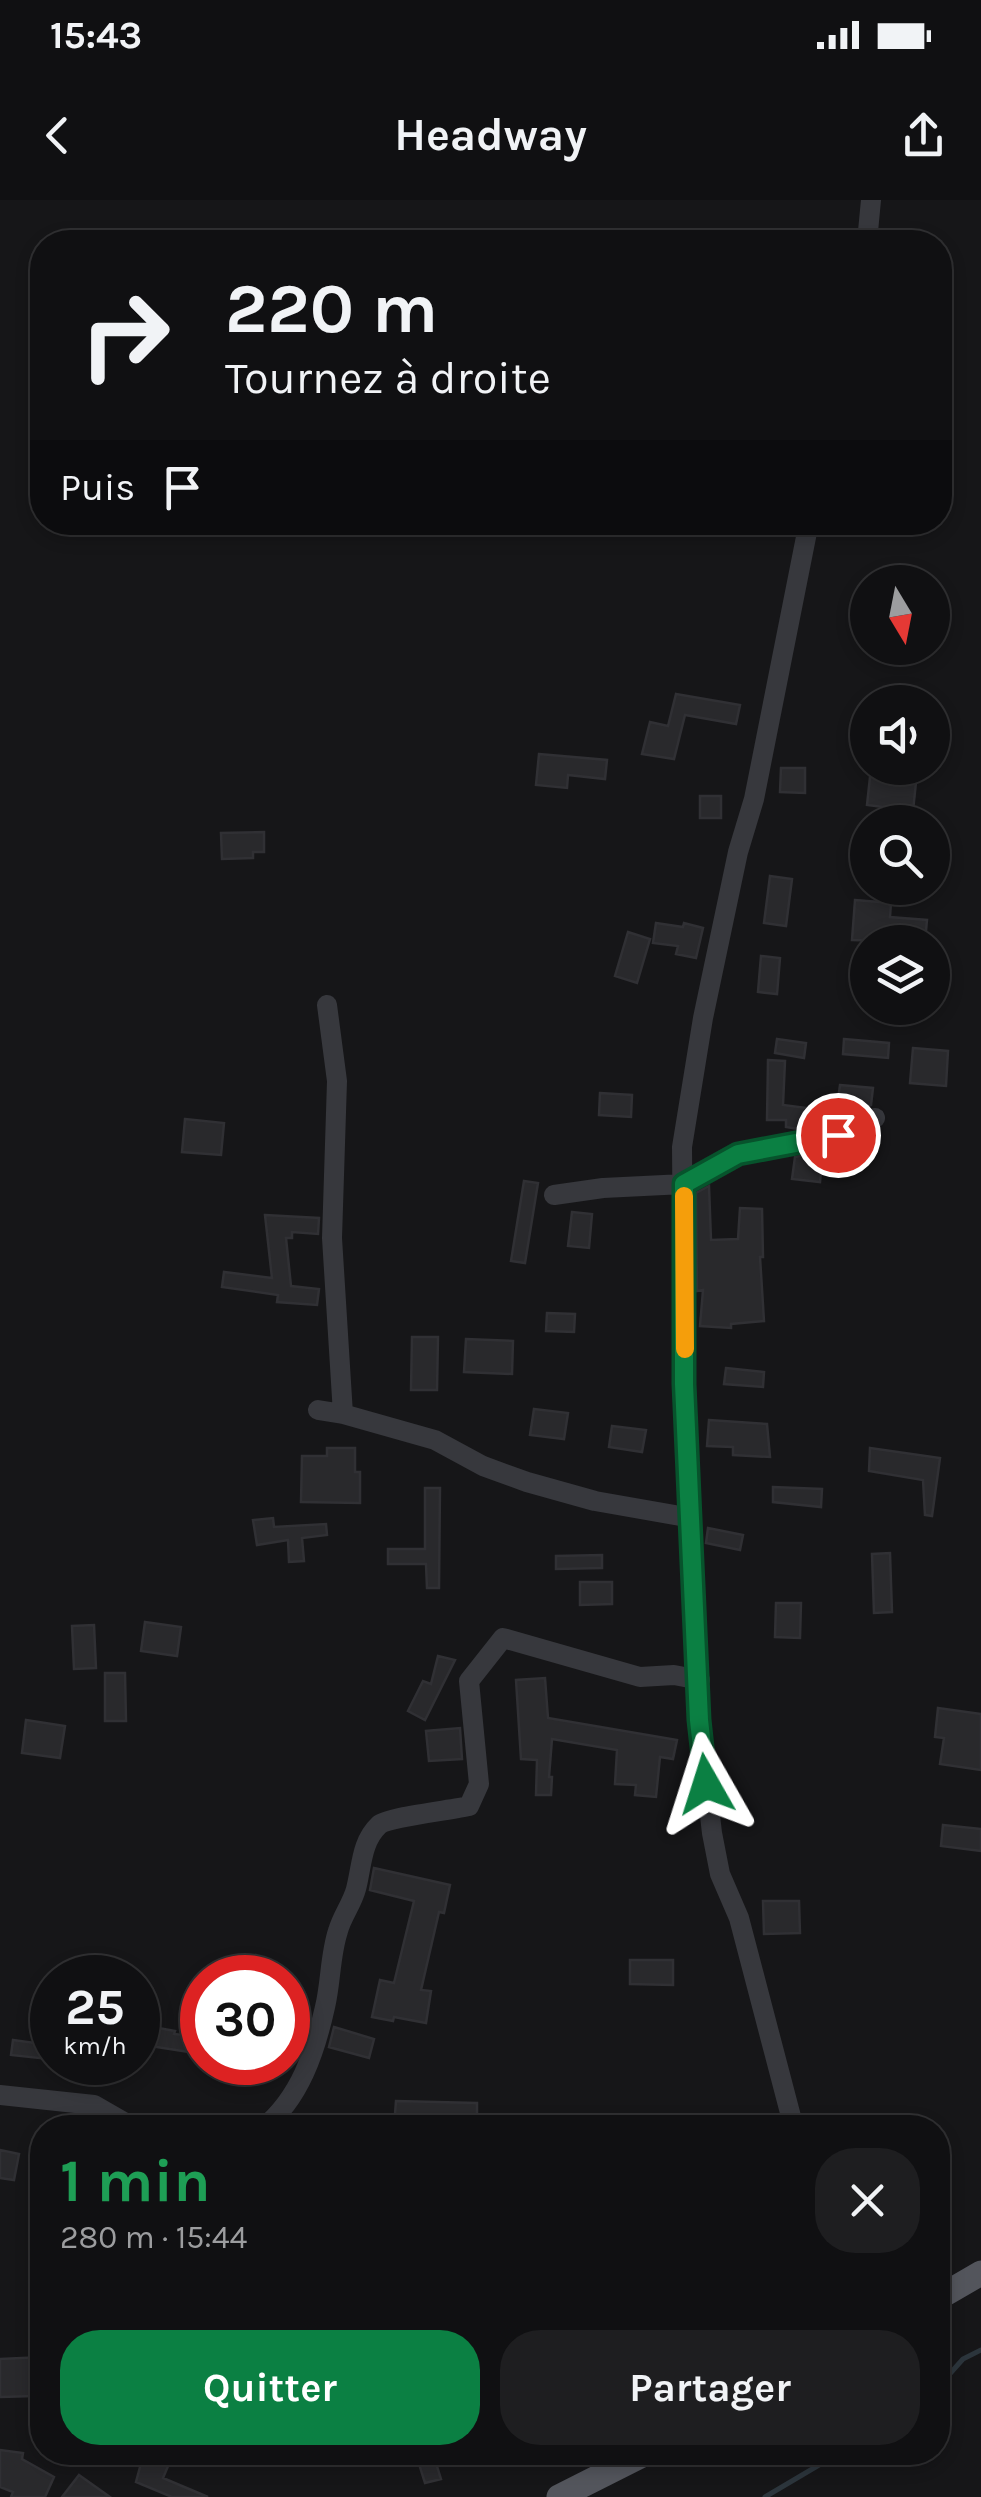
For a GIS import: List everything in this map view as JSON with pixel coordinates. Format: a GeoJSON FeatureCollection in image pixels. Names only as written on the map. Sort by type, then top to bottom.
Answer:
{"type":"FeatureCollection","features":[{"type":"Feature","properties":{"kind":"main road"},"geometry":{"type":"LineString","coordinates":[[950,2291],[981,2273]]}},
{"type":"Feature","properties":{"kind":"main road"},"geometry":{"type":"LineString","coordinates":[[559,2497],[622,2465]]}},
{"type":"Feature","properties":{"kind":"street"},"geometry":{"type":"LineString","coordinates":[[867,230],[871,200]]}},
{"type":"Feature","properties":{"kind":"street"},"geometry":{"type":"LineString","coordinates":[[791,2115],[739,1918],[716,1856],[699,1720],[684,1384],[682,1148],[703,1018],[742,836],[754,799],[806,535]]}},
{"type":"Feature","properties":{"kind":"street"},"geometry":{"type":"LineString","coordinates":[[327,1005],[337,1081],[332,1238],[344,1414]]}},
{"type":"Feature","properties":{"kind":"street"},"geometry":{"type":"LineString","coordinates":[[554,1195],[684,1184],[738,1154],[838,1135],[875,1118]]}},
{"type":"Feature","properties":{"kind":"street"},"geometry":{"type":"LineString","coordinates":[[318,1410],[435,1440],[483,1466],[528,1482],[595,1501],[692,1518]]}},
{"type":"Feature","properties":{"kind":"street"},"geometry":{"type":"LineString","coordinates":[[278,2115],[289,2105],[302,2077],[326,2006],[338,1930],[355,1894],[366,1842],[381,1822],[469,1806],[479,1784],[469,1681],[503,1638],[640,1677],[674,1675],[700,1680]]}},
{"type":"Feature","properties":{"kind":"street"},"geometry":{"type":"LineString","coordinates":[[0,2094],[94,2105],[111,2115]]}},
{"type":"Feature","properties":{"kind":"building"},"geometry":{"type":"Polygon","coordinates":[[[676,694],[740,705],[736,724],[685,715],[674,759],[642,754],[650,722],[668,726],[676,694]]]}},
{"type":"Feature","properties":{"kind":"building"},"geometry":{"type":"Polygon","coordinates":[[[539,754],[607,760],[605,779],[568,775],[567,788],[536,785],[539,754]]]}},
{"type":"Feature","properties":{"kind":"building"},"geometry":{"type":"Polygon","coordinates":[[[781,768],[805,768],[805,793],[780,792],[781,768]]]}},
{"type":"Feature","properties":{"kind":"building"},"geometry":{"type":"Polygon","coordinates":[[[869,785],[916,785],[914,805],[867,805],[869,785]]]}},
{"type":"Feature","properties":{"kind":"building"},"geometry":{"type":"Polygon","coordinates":[[[700,796],[721,796],[721,818],[700,818],[700,796]]]}},
{"type":"Feature","properties":{"kind":"building"},"geometry":{"type":"Polygon","coordinates":[[[264,832],[264,852],[253,852],[253,858],[222,859],[221,833],[264,832]]]}},
{"type":"Feature","properties":{"kind":"building"},"geometry":{"type":"Polygon","coordinates":[[[770,876],[792,879],[786,926],[764,923],[770,876]]]}},
{"type":"Feature","properties":{"kind":"building"},"geometry":{"type":"Polygon","coordinates":[[[855,905],[891,905],[890,917],[927,920],[927,925],[853,925],[855,905]]]}},
{"type":"Feature","properties":{"kind":"building"},"geometry":{"type":"Polygon","coordinates":[[[656,923],[703,928],[696,958],[676,954],[678,946],[653,943],[656,923]]]}},
{"type":"Feature","properties":{"kind":"building"},"geometry":{"type":"Polygon","coordinates":[[[628,932],[650,939],[637,983],[615,976],[628,932]]]}},
{"type":"Feature","properties":{"kind":"building"},"geometry":{"type":"Polygon","coordinates":[[[761,956],[780,958],[777,994],[758,992],[761,956]]]}},
{"type":"Feature","properties":{"kind":"building"},"geometry":{"type":"Polygon","coordinates":[[[777,1039],[806,1043],[804,1058],[775,1053],[777,1039]]]}},
{"type":"Feature","properties":{"kind":"building"},"geometry":{"type":"Polygon","coordinates":[[[844,1039],[889,1043],[888,1058],[843,1054],[844,1039]]]}},
{"type":"Feature","properties":{"kind":"building"},"geometry":{"type":"Polygon","coordinates":[[[913,1048],[948,1051],[946,1086],[910,1083],[913,1048]]]}},
{"type":"Feature","properties":{"kind":"building"},"geometry":{"type":"Polygon","coordinates":[[[768,1060],[785,1061],[783,1105],[838,1112],[837,1120],[798,1129],[786,1127],[786,1120],[767,1120],[768,1060]]]}},
{"type":"Feature","properties":{"kind":"building"},"geometry":{"type":"Polygon","coordinates":[[[840,1085],[873,1088],[871,1105],[837,1106],[840,1085]]]}},
{"type":"Feature","properties":{"kind":"building"},"geometry":{"type":"Polygon","coordinates":[[[600,1093],[632,1095],[631,1117],[599,1115],[600,1093]]]}},
{"type":"Feature","properties":{"kind":"building"},"geometry":{"type":"Polygon","coordinates":[[[185,1119],[224,1123],[221,1155],[182,1152],[185,1119]]]}},
{"type":"Feature","properties":{"kind":"building"},"geometry":{"type":"Polygon","coordinates":[[[810,1154],[810,1160],[822,1161],[820,1182],[792,1179],[795,1157],[810,1154]]]}},
{"type":"Feature","properties":{"kind":"building"},"geometry":{"type":"Polygon","coordinates":[[[524,1181],[538,1183],[525,1263],[511,1261],[524,1181]]]}},
{"type":"Feature","properties":{"kind":"building"},"geometry":{"type":"Polygon","coordinates":[[[709,1186],[711,1240],[738,1239],[740,1208],[762,1209],[764,1321],[731,1324],[731,1328],[700,1326],[703,1290],[697,1291],[696,1193],[709,1186]]]}},
{"type":"Feature","properties":{"kind":"building"},"geometry":{"type":"Polygon","coordinates":[[[572,1212],[592,1214],[589,1248],[568,1246],[572,1212]]]}},
{"type":"Feature","properties":{"kind":"building"},"geometry":{"type":"Polygon","coordinates":[[[265,1215],[319,1218],[318,1234],[292,1232],[292,1238],[286,1238],[291,1286],[319,1289],[317,1305],[277,1302],[278,1295],[222,1287],[224,1272],[272,1278],[265,1215]]]}},
{"type":"Feature","properties":{"kind":"building"},"geometry":{"type":"Polygon","coordinates":[[[547,1313],[575,1314],[574,1332],[546,1331],[547,1313]]]}},
{"type":"Feature","properties":{"kind":"building"},"geometry":{"type":"Polygon","coordinates":[[[412,1337],[438,1337],[437,1390],[411,1390],[412,1337]]]}},
{"type":"Feature","properties":{"kind":"building"},"geometry":{"type":"Polygon","coordinates":[[[466,1339],[513,1341],[512,1374],[464,1372],[466,1339]]]}},
{"type":"Feature","properties":{"kind":"building"},"geometry":{"type":"Polygon","coordinates":[[[726,1368],[764,1372],[763,1387],[724,1384],[726,1368]]]}},
{"type":"Feature","properties":{"kind":"building"},"geometry":{"type":"Polygon","coordinates":[[[534,1409],[568,1413],[564,1439],[530,1435],[534,1409]]]}},
{"type":"Feature","properties":{"kind":"building"},"geometry":{"type":"Polygon","coordinates":[[[709,1420],[767,1424],[770,1457],[733,1455],[733,1447],[707,1446],[709,1420]]]}},
{"type":"Feature","properties":{"kind":"building"},"geometry":{"type":"Polygon","coordinates":[[[612,1426],[646,1430],[642,1452],[609,1447],[612,1426]]]}},
{"type":"Feature","properties":{"kind":"building"},"geometry":{"type":"Polygon","coordinates":[[[327,1448],[355,1448],[360,1503],[301,1502],[302,1456],[327,1456],[327,1448]]]}},
{"type":"Feature","properties":{"kind":"building"},"geometry":{"type":"Polygon","coordinates":[[[870,1448],[940,1458],[932,1516],[925,1515],[923,1480],[869,1471],[870,1448]]]}},
{"type":"Feature","properties":{"kind":"building"},"geometry":{"type":"Polygon","coordinates":[[[773,1487],[822,1489],[821,1507],[773,1502],[773,1487]]]}},
{"type":"Feature","properties":{"kind":"building"},"geometry":{"type":"Polygon","coordinates":[[[425,1488],[440,1488],[439,1588],[427,1588],[426,1564],[388,1564],[388,1549],[425,1549],[425,1488]]]}},
{"type":"Feature","properties":{"kind":"building"},"geometry":{"type":"Polygon","coordinates":[[[273,1518],[274,1527],[326,1524],[327,1535],[302,1538],[304,1561],[289,1562],[288,1540],[257,1545],[253,1520],[273,1518]]]}},
{"type":"Feature","properties":{"kind":"building"},"geometry":{"type":"Polygon","coordinates":[[[708,1528],[743,1535],[740,1550],[706,1543],[708,1528]]]}},
{"type":"Feature","properties":{"kind":"building"},"geometry":{"type":"Polygon","coordinates":[[[890,1553],[892,1612],[874,1613],[872,1554],[890,1553]]]}},
{"type":"Feature","properties":{"kind":"building"},"geometry":{"type":"Polygon","coordinates":[[[602,1555],[602,1568],[556,1569],[556,1556],[602,1555]]]}},
{"type":"Feature","properties":{"kind":"building"},"geometry":{"type":"Polygon","coordinates":[[[580,1582],[612,1582],[612,1604],[580,1605],[580,1582]]]}},
{"type":"Feature","properties":{"kind":"building"},"geometry":{"type":"Polygon","coordinates":[[[776,1603],[801,1603],[800,1638],[775,1637],[776,1603]]]}},
{"type":"Feature","properties":{"kind":"building"},"geometry":{"type":"Polygon","coordinates":[[[145,1622],[181,1627],[177,1656],[141,1651],[145,1622]]]}},
{"type":"Feature","properties":{"kind":"building"},"geometry":{"type":"Polygon","coordinates":[[[94,1625],[96,1668],[74,1669],[72,1626],[94,1625]]]}},
{"type":"Feature","properties":{"kind":"building"},"geometry":{"type":"Polygon","coordinates":[[[438,1656],[455,1660],[425,1720],[408,1711],[423,1681],[431,1684],[438,1656]]]}},
{"type":"Feature","properties":{"kind":"building"},"geometry":{"type":"Polygon","coordinates":[[[105,1673],[125,1673],[126,1721],[105,1721],[105,1673]]]}},
{"type":"Feature","properties":{"kind":"building"},"geometry":{"type":"Polygon","coordinates":[[[545,1678],[548,1718],[677,1740],[673,1759],[660,1757],[656,1797],[635,1795],[636,1785],[615,1784],[617,1750],[552,1739],[551,1795],[536,1795],[537,1760],[521,1759],[516,1680],[545,1678]]]}},
{"type":"Feature","properties":{"kind":"building"},"geometry":{"type":"Polygon","coordinates":[[[938,1708],[981,1714],[981,1770],[940,1764],[944,1738],[935,1737],[938,1708]]]}},
{"type":"Feature","properties":{"kind":"building"},"geometry":{"type":"Polygon","coordinates":[[[26,1720],[65,1726],[60,1758],[22,1753],[26,1720]]]}},
{"type":"Feature","properties":{"kind":"building"},"geometry":{"type":"Polygon","coordinates":[[[460,1728],[462,1759],[429,1761],[426,1731],[460,1728]]]}},
{"type":"Feature","properties":{"kind":"building"},"geometry":{"type":"Polygon","coordinates":[[[943,1825],[981,1829],[981,1851],[941,1846],[943,1825]]]}},
{"type":"Feature","properties":{"kind":"building"},"geometry":{"type":"Polygon","coordinates":[[[374,1868],[450,1885],[444,1913],[439,1912],[421,1990],[431,1991],[426,2023],[372,2017],[380,1980],[394,1983],[414,1901],[370,1890],[374,1868]]]}},
{"type":"Feature","properties":{"kind":"building"},"geometry":{"type":"Polygon","coordinates":[[[763,1901],[799,1901],[800,1933],[764,1934],[763,1901]]]}},
{"type":"Feature","properties":{"kind":"building"},"geometry":{"type":"Polygon","coordinates":[[[630,1960],[673,1960],[673,1985],[630,1984],[630,1960]]]}},
{"type":"Feature","properties":{"kind":"building"},"geometry":{"type":"Polygon","coordinates":[[[334,2027],[374,2039],[369,2058],[329,2047],[334,2027]]]}},
{"type":"Feature","properties":{"kind":"building"},"geometry":{"type":"Polygon","coordinates":[[[160,2028],[180,2035],[180,2051],[160,2048],[160,2028]]]}},
{"type":"Feature","properties":{"kind":"building"},"geometry":{"type":"Polygon","coordinates":[[[13,2040],[30,2042],[30,2057],[11,2055],[13,2040]]]}},
{"type":"Feature","properties":{"kind":"building"},"geometry":{"type":"Polygon","coordinates":[[[396,2101],[477,2103],[477,2115],[395,2114],[396,2101]]]}},
{"type":"Feature","properties":{"kind":"building"},"geometry":{"type":"Polygon","coordinates":[[[0,2150],[19,2154],[14,2180],[0,2178],[0,2150]]]}},
{"type":"Feature","properties":{"kind":"building"},"geometry":{"type":"Polygon","coordinates":[[[30,2358],[30,2396],[0,2397],[0,2359],[30,2358]]]}},
{"type":"Feature","properties":{"kind":"building"},"geometry":{"type":"Polygon","coordinates":[[[0,2450],[23,2453],[22,2459],[54,2477],[45,2497],[11,2497],[13,2492],[0,2487],[0,2450]]]}},
{"type":"Feature","properties":{"kind":"building"},"geometry":{"type":"Polygon","coordinates":[[[141,2465],[168,2465],[163,2478],[208,2497],[172,2497],[136,2482],[141,2465]]]}},
{"type":"Feature","properties":{"kind":"building"},"geometry":{"type":"Polygon","coordinates":[[[419,2465],[437,2465],[441,2479],[425,2483],[419,2465]]]}},
{"type":"Feature","properties":{"kind":"building"},"geometry":{"type":"Polygon","coordinates":[[[79,2475],[110,2497],[62,2497],[79,2475]]]}},
{"type":"Feature","properties":{"kind":"waterway"},"geometry":{"type":"LineString","coordinates":[[950,2374],[963,2359],[981,2350]]}},
{"type":"Feature","properties":{"kind":"waterway"},"geometry":{"type":"LineString","coordinates":[[765,2497],[819,2465]]}},
{"type":"Feature","properties":{"kind":"slow traffic"},"geometry":{"type":"LineString","coordinates":[[684,1196],[685,1349]]}},
{"type":"Feature","properties":{"kind":"route"},"geometry":{"type":"LineString","coordinates":[[706,1784],[699,1720],[684,1384],[684,1184],[738,1154],[838,1135]]}}]}
